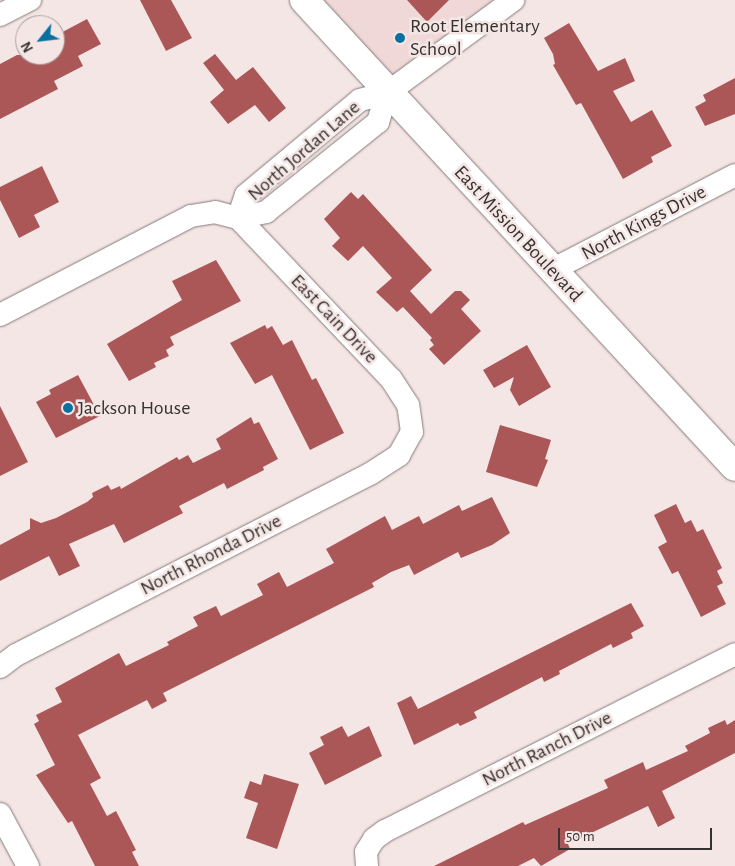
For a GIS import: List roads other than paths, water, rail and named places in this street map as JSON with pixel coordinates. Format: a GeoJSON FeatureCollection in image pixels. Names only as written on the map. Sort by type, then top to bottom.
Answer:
{"type":"FeatureCollection","features":[{"type":"Feature","properties":{"kind":"main road","name":"East Mission Boulevard"},"geometry":{"type":"LineString","coordinates":[[304,0],[387,94],[735,466]]}},
{"type":"Feature","properties":{"kind":"street"},"geometry":{"type":"LineString","coordinates":[[0,16],[30,0]]}},
{"type":"Feature","properties":{"kind":"street"},"geometry":{"type":"LineString","coordinates":[[387,94],[513,0]]}},
{"type":"Feature","properties":{"kind":"street","name":"North Jordan Lane"},"geometry":{"type":"LineString","coordinates":[[0,315],[191,216],[215,212],[238,218],[246,195],[360,100],[387,94]]}},
{"type":"Feature","properties":{"kind":"street","name":"North Kings Drive"},"geometry":{"type":"LineString","coordinates":[[552,270],[735,175]]}},
{"type":"Feature","properties":{"kind":"street","name":"East Cain Drive"},"geometry":{"type":"LineString","coordinates":[[238,218],[391,379],[408,405],[412,432]]}},
{"type":"Feature","properties":{"kind":"street","name":"North Rhonda Drive"},"geometry":{"type":"LineString","coordinates":[[0,667],[16,655],[370,474],[399,455],[412,432]]}},
{"type":"Feature","properties":{"kind":"street","name":"North Ranch Drive"},"geometry":{"type":"LineString","coordinates":[[367,859],[374,839],[385,831],[735,654]]}},
{"type":"Feature","properties":{"kind":"street"},"geometry":{"type":"LineString","coordinates":[[0,814],[28,866]]}},
{"type":"Feature","properties":{"kind":"place","name":"Root Elementary School"},"geometry":{"type":"Point","coordinates":[400,38]}},
{"type":"Feature","properties":{"kind":"place","name":"Jackson House"},"geometry":{"type":"Point","coordinates":[68,408]}}]}
